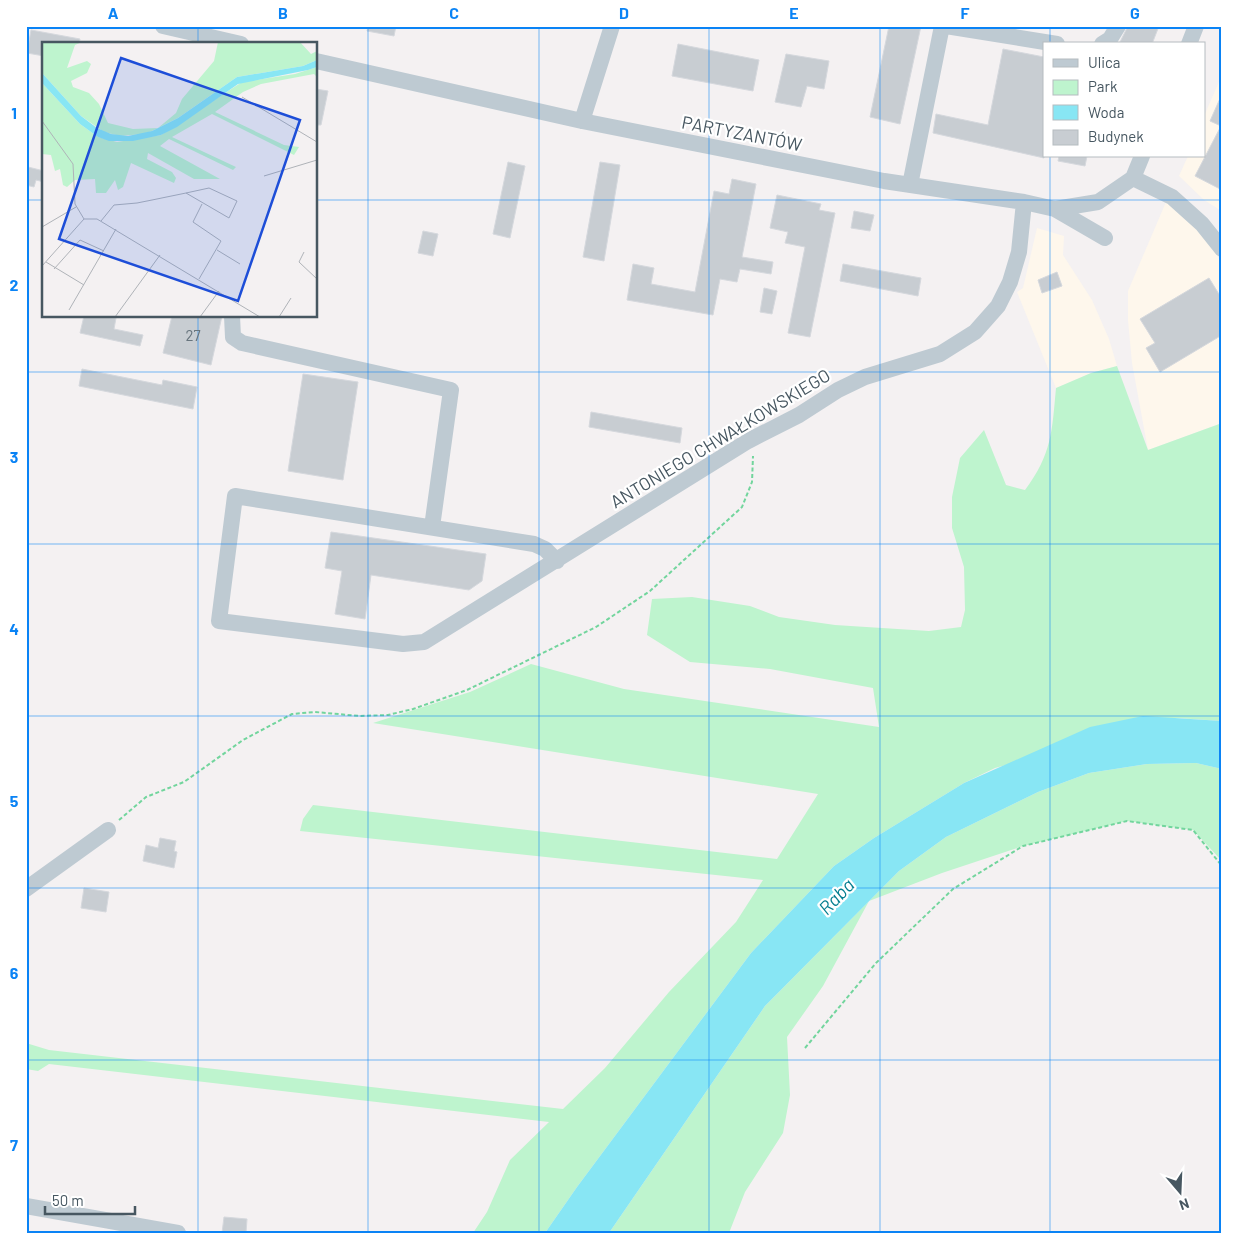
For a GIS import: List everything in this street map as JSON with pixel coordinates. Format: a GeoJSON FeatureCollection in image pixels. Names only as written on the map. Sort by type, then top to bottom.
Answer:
{"type":"FeatureCollection","features":[{"type":"Feature","properties":{"kind":"street"},"geometry":{"type":"LineString","coordinates":[[163,26],[231,42]]}},
{"type":"Feature","properties":{"kind":"street"},"geometry":{"type":"LineString","coordinates":[[582,121],[612,26]]}},
{"type":"Feature","properties":{"kind":"street"},"geometry":{"type":"LineString","coordinates":[[910,185],[942,26]]}},
{"type":"Feature","properties":{"kind":"street"},"geometry":{"type":"LineString","coordinates":[[946,26],[1045,42]]}},
{"type":"Feature","properties":{"kind":"street"},"geometry":{"type":"LineString","coordinates":[[1105,42],[1110,39],[1118,26]]}},
{"type":"Feature","properties":{"kind":"street"},"geometry":{"type":"LineString","coordinates":[[1190,42],[1196,26]]}},
{"type":"Feature","properties":{"kind":"street","name":"PARTYZANTÓW"},"geometry":{"type":"LineString","coordinates":[[318,61],[582,121],[910,185],[1024,202],[1055,209],[1098,202],[1133,178]]}},
{"type":"Feature","properties":{"kind":"street"},"geometry":{"type":"LineString","coordinates":[[1141,158],[1133,178],[1172,197],[1202,224],[1216,230],[1222,249]]}},
{"type":"Feature","properties":{"kind":"street","name":"ANTONIEGO CHWAŁKOWSKIEGO"},"geometry":{"type":"LineString","coordinates":[[432,527],[235,496],[219,621],[403,644],[424,642],[558,561],[748,441],[799,415],[838,390],[865,377],[940,354],[975,332],[998,306],[1010,282],[1019,252],[1024,202]]}},
{"type":"Feature","properties":{"kind":"street"},"geometry":{"type":"LineString","coordinates":[[1055,209],[1105,238]]}},
{"type":"Feature","properties":{"kind":"street"},"geometry":{"type":"LineString","coordinates":[[232,318],[233,337],[242,343],[451,390],[432,527],[534,544],[545,549],[558,561]]}},
{"type":"Feature","properties":{"kind":"street"},"geometry":{"type":"LineString","coordinates":[[26,890],[108,830]]}},
{"type":"Feature","properties":{"kind":"street"},"geometry":{"type":"LineString","coordinates":[[26,1206],[178,1233]]}},
{"type":"Feature","properties":{"kind":"path"},"geometry":{"type":"LineString","coordinates":[[108,830],[146,797],[184,782],[243,740],[292,714],[315,712],[360,716],[388,715],[413,709],[467,690],[596,627],[650,591],[742,507],[752,482],[754,461],[748,441]]}},
{"type":"Feature","properties":{"kind":"path"},"geometry":{"type":"LineString","coordinates":[[805,1048],[876,963],[953,889],[1023,846],[1127,821],[1193,830],[1222,866]]}},
{"type":"Feature","properties":{"kind":"shaded area"},"geometry":{"type":"Polygon","coordinates":[[[1222,75],[1222,208],[1220,210],[1204,200],[1179,176],[1187,158],[1206,158],[1206,111],[1222,75]]]}},
{"type":"Feature","properties":{"kind":"shaded area"},"geometry":{"type":"Polygon","coordinates":[[[1166,202],[1210,240],[1222,265],[1222,423],[1148,450],[1132,363],[1128,320],[1128,291],[1166,202]]]}},
{"type":"Feature","properties":{"kind":"shaded area"},"geometry":{"type":"Polygon","coordinates":[[[1037,228],[1064,236],[1063,255],[1092,300],[1109,339],[1117,366],[1091,373],[1056,388],[1017,292],[1023,288],[1037,228]]]}},
{"type":"Feature","properties":{"kind":"green space"},"geometry":{"type":"Polygon","coordinates":[[[1117,366],[1148,450],[1222,423],[1222,721],[1177,718],[995,768],[964,783],[874,838],[834,866],[751,953],[545,1233],[473,1233],[487,1212],[510,1160],[549,1122],[49,1064],[38,1071],[26,1069],[26,1043],[49,1050],[563,1109],[605,1068],[669,992],[736,922],[763,880],[300,831],[303,819],[313,805],[777,859],[818,794],[373,723],[470,692],[531,664],[624,689],[879,727],[873,688],[770,669],[690,662],[647,635],[652,599],[692,597],[750,606],[779,617],[835,625],[929,631],[961,627],[965,610],[964,567],[952,528],[952,497],[960,458],[984,430],[1006,485],[1025,490],[1041,465],[1046,453],[1052,430],[1056,388],[1091,373],[1117,366]]]}},
{"type":"Feature","properties":{"kind":"green space"},"geometry":{"type":"Polygon","coordinates":[[[1196,763],[1222,769],[1222,861],[1193,830],[1127,821],[1023,846],[942,873],[869,901],[899,871],[946,837],[1038,792],[1089,773],[1147,764],[1196,763]]]}},
{"type":"Feature","properties":{"kind":"green space"},"geometry":{"type":"Polygon","coordinates":[[[869,901],[823,986],[787,1037],[790,1095],[783,1133],[745,1192],[729,1233],[609,1233],[765,1006],[869,901]]]}},
{"type":"Feature","properties":{"kind":"water","name":"Raba"},"geometry":{"type":"Polygon","coordinates":[[[1143,716],[1222,721],[1222,769],[1196,763],[1147,764],[1089,773],[1038,792],[946,837],[899,871],[765,1006],[609,1233],[545,1233],[751,953],[834,866],[874,838],[964,783],[1090,727],[1143,716]]]}},
{"type":"Feature","properties":{"kind":"building"},"geometry":{"type":"Polygon","coordinates":[[[368,26],[396,26],[394,36],[367,31],[368,26]]]}},
{"type":"Feature","properties":{"kind":"building"},"geometry":{"type":"Polygon","coordinates":[[[889,26],[921,26],[900,124],[870,117],[889,26]]]}},
{"type":"Feature","properties":{"kind":"building"},"geometry":{"type":"Polygon","coordinates":[[[1128,26],[1159,26],[1153,42],[1120,42],[1128,26]]]}},
{"type":"Feature","properties":{"kind":"building"},"geometry":{"type":"Polygon","coordinates":[[[31,30],[80,39],[79,42],[42,42],[42,56],[27,53],[31,30]]]}},
{"type":"Feature","properties":{"kind":"building"},"geometry":{"type":"Polygon","coordinates":[[[678,44],[759,60],[753,91],[672,76],[678,44]]]}},
{"type":"Feature","properties":{"kind":"building"},"geometry":{"type":"Polygon","coordinates":[[[1003,49],[1043,57],[1043,158],[933,133],[936,114],[988,125],[1003,49]]]}},
{"type":"Feature","properties":{"kind":"building"},"geometry":{"type":"Polygon","coordinates":[[[786,54],[829,61],[824,89],[807,86],[801,107],[775,102],[786,54]]]}},
{"type":"Feature","properties":{"kind":"building"},"geometry":{"type":"Polygon","coordinates":[[[318,89],[328,91],[321,125],[318,125],[318,89]]]}},
{"type":"Feature","properties":{"kind":"building"},"geometry":{"type":"Polygon","coordinates":[[[1222,94],[1222,190],[1195,176],[1221,126],[1210,121],[1222,94]]]}},
{"type":"Feature","properties":{"kind":"building"},"geometry":{"type":"Polygon","coordinates":[[[1059,158],[1087,158],[1085,166],[1058,161],[1059,158]]]}},
{"type":"Feature","properties":{"kind":"building"},"geometry":{"type":"Polygon","coordinates":[[[508,162],[525,166],[510,238],[493,234],[508,162]]]}},
{"type":"Feature","properties":{"kind":"building"},"geometry":{"type":"Polygon","coordinates":[[[600,162],[620,165],[604,261],[583,257],[600,162]]]}},
{"type":"Feature","properties":{"kind":"building"},"geometry":{"type":"Polygon","coordinates":[[[28,167],[42,170],[42,182],[36,180],[34,187],[26,185],[28,167]]]}},
{"type":"Feature","properties":{"kind":"building"},"geometry":{"type":"Polygon","coordinates":[[[732,179],[756,184],[742,257],[773,262],[771,274],[740,269],[737,282],[720,279],[713,315],[627,300],[633,264],[654,268],[651,284],[695,292],[714,191],[729,194],[732,179]]]}},
{"type":"Feature","properties":{"kind":"building"},"geometry":{"type":"Polygon","coordinates":[[[777,195],[821,204],[819,210],[835,213],[810,337],[788,333],[805,247],[785,243],[788,232],[770,228],[777,195]]]}},
{"type":"Feature","properties":{"kind":"building"},"geometry":{"type":"Polygon","coordinates":[[[854,211],[874,215],[870,231],[851,228],[854,211]]]}},
{"type":"Feature","properties":{"kind":"building"},"geometry":{"type":"Polygon","coordinates":[[[423,231],[438,234],[433,256],[418,253],[423,231]]]}},
{"type":"Feature","properties":{"kind":"building"},"geometry":{"type":"Polygon","coordinates":[[[843,264],[921,278],[918,296],[840,281],[843,264]]]}},
{"type":"Feature","properties":{"kind":"building"},"geometry":{"type":"Polygon","coordinates":[[[1057,272],[1062,286],[1042,293],[1038,280],[1057,272]]]}},
{"type":"Feature","properties":{"kind":"building"},"geometry":{"type":"Polygon","coordinates":[[[1209,278],[1222,299],[1222,335],[1160,372],[1146,348],[1155,343],[1140,319],[1209,278]]]}},
{"type":"Feature","properties":{"kind":"building"},"geometry":{"type":"Polygon","coordinates":[[[764,288],[777,291],[772,314],[760,312],[764,288]]]}},
{"type":"Feature","properties":{"kind":"building"},"geometry":{"type":"Polygon","coordinates":[[[84,318],[116,318],[114,329],[143,335],[140,346],[80,333],[84,318]]]}},
{"type":"Feature","properties":{"kind":"building"},"geometry":{"type":"Polygon","coordinates":[[[172,318],[222,318],[211,365],[163,353],[172,318]]]}},
{"type":"Feature","properties":{"kind":"building"},"geometry":{"type":"Polygon","coordinates":[[[82,369],[162,385],[163,380],[197,387],[193,409],[79,386],[82,369]]]}},
{"type":"Feature","properties":{"kind":"building"},"geometry":{"type":"Polygon","coordinates":[[[303,374],[358,382],[343,480],[288,471],[303,374]]]}},
{"type":"Feature","properties":{"kind":"building"},"geometry":{"type":"Polygon","coordinates":[[[591,412],[682,428],[680,443],[589,427],[591,412]]]}},
{"type":"Feature","properties":{"kind":"building"},"geometry":{"type":"Polygon","coordinates":[[[331,532],[486,554],[482,581],[469,590],[371,575],[365,619],[335,614],[342,571],[325,568],[331,532]]]}},
{"type":"Feature","properties":{"kind":"building"},"geometry":{"type":"Polygon","coordinates":[[[160,838],[176,841],[174,851],[177,852],[174,868],[143,861],[146,845],[158,848],[160,838]]]}},
{"type":"Feature","properties":{"kind":"building"},"geometry":{"type":"Polygon","coordinates":[[[84,888],[109,892],[106,912],[81,908],[84,888]]]}},
{"type":"Feature","properties":{"kind":"building"},"geometry":{"type":"Polygon","coordinates":[[[224,1217],[247,1219],[246,1233],[222,1233],[224,1217]]]}}]}
